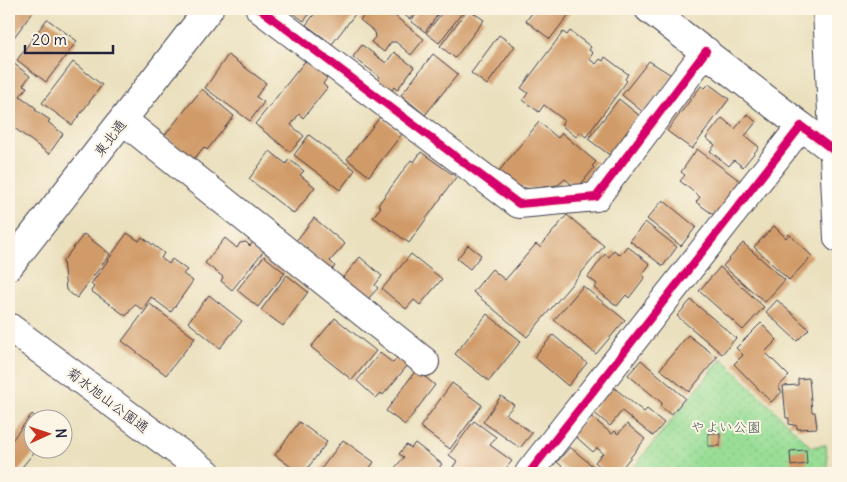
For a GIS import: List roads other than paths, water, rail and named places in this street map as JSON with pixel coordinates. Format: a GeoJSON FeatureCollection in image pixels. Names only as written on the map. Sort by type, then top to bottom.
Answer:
{"type":"FeatureCollection","features":[{"type":"Feature","properties":{"kind":"street","name":"東北通"},"geometry":{"type":"LineString","coordinates":[[9,266],[124,121],[209,9]]}},
{"type":"Feature","properties":{"kind":"street"},"geometry":{"type":"LineString","coordinates":[[260,9],[519,204],[596,197],[706,51]]}},
{"type":"Feature","properties":{"kind":"street"},"geometry":{"type":"LineString","coordinates":[[649,9],[801,126],[835,161]]}},
{"type":"Feature","properties":{"kind":"street"},"geometry":{"type":"LineString","coordinates":[[826,9],[838,238]]}},
{"type":"Feature","properties":{"kind":"street"},"geometry":{"type":"LineString","coordinates":[[124,121],[425,362]]}},
{"type":"Feature","properties":{"kind":"street"},"geometry":{"type":"LineString","coordinates":[[529,473],[801,126]]}},
{"type":"Feature","properties":{"kind":"street","name":"菊水旭山公園通"},"geometry":{"type":"LineString","coordinates":[[9,326],[207,473]]}},
{"type":"Feature","properties":{"kind":"park label","name":"やよい公園"},"geometry":{"type":"Point","coordinates":[726,427]}}]}
